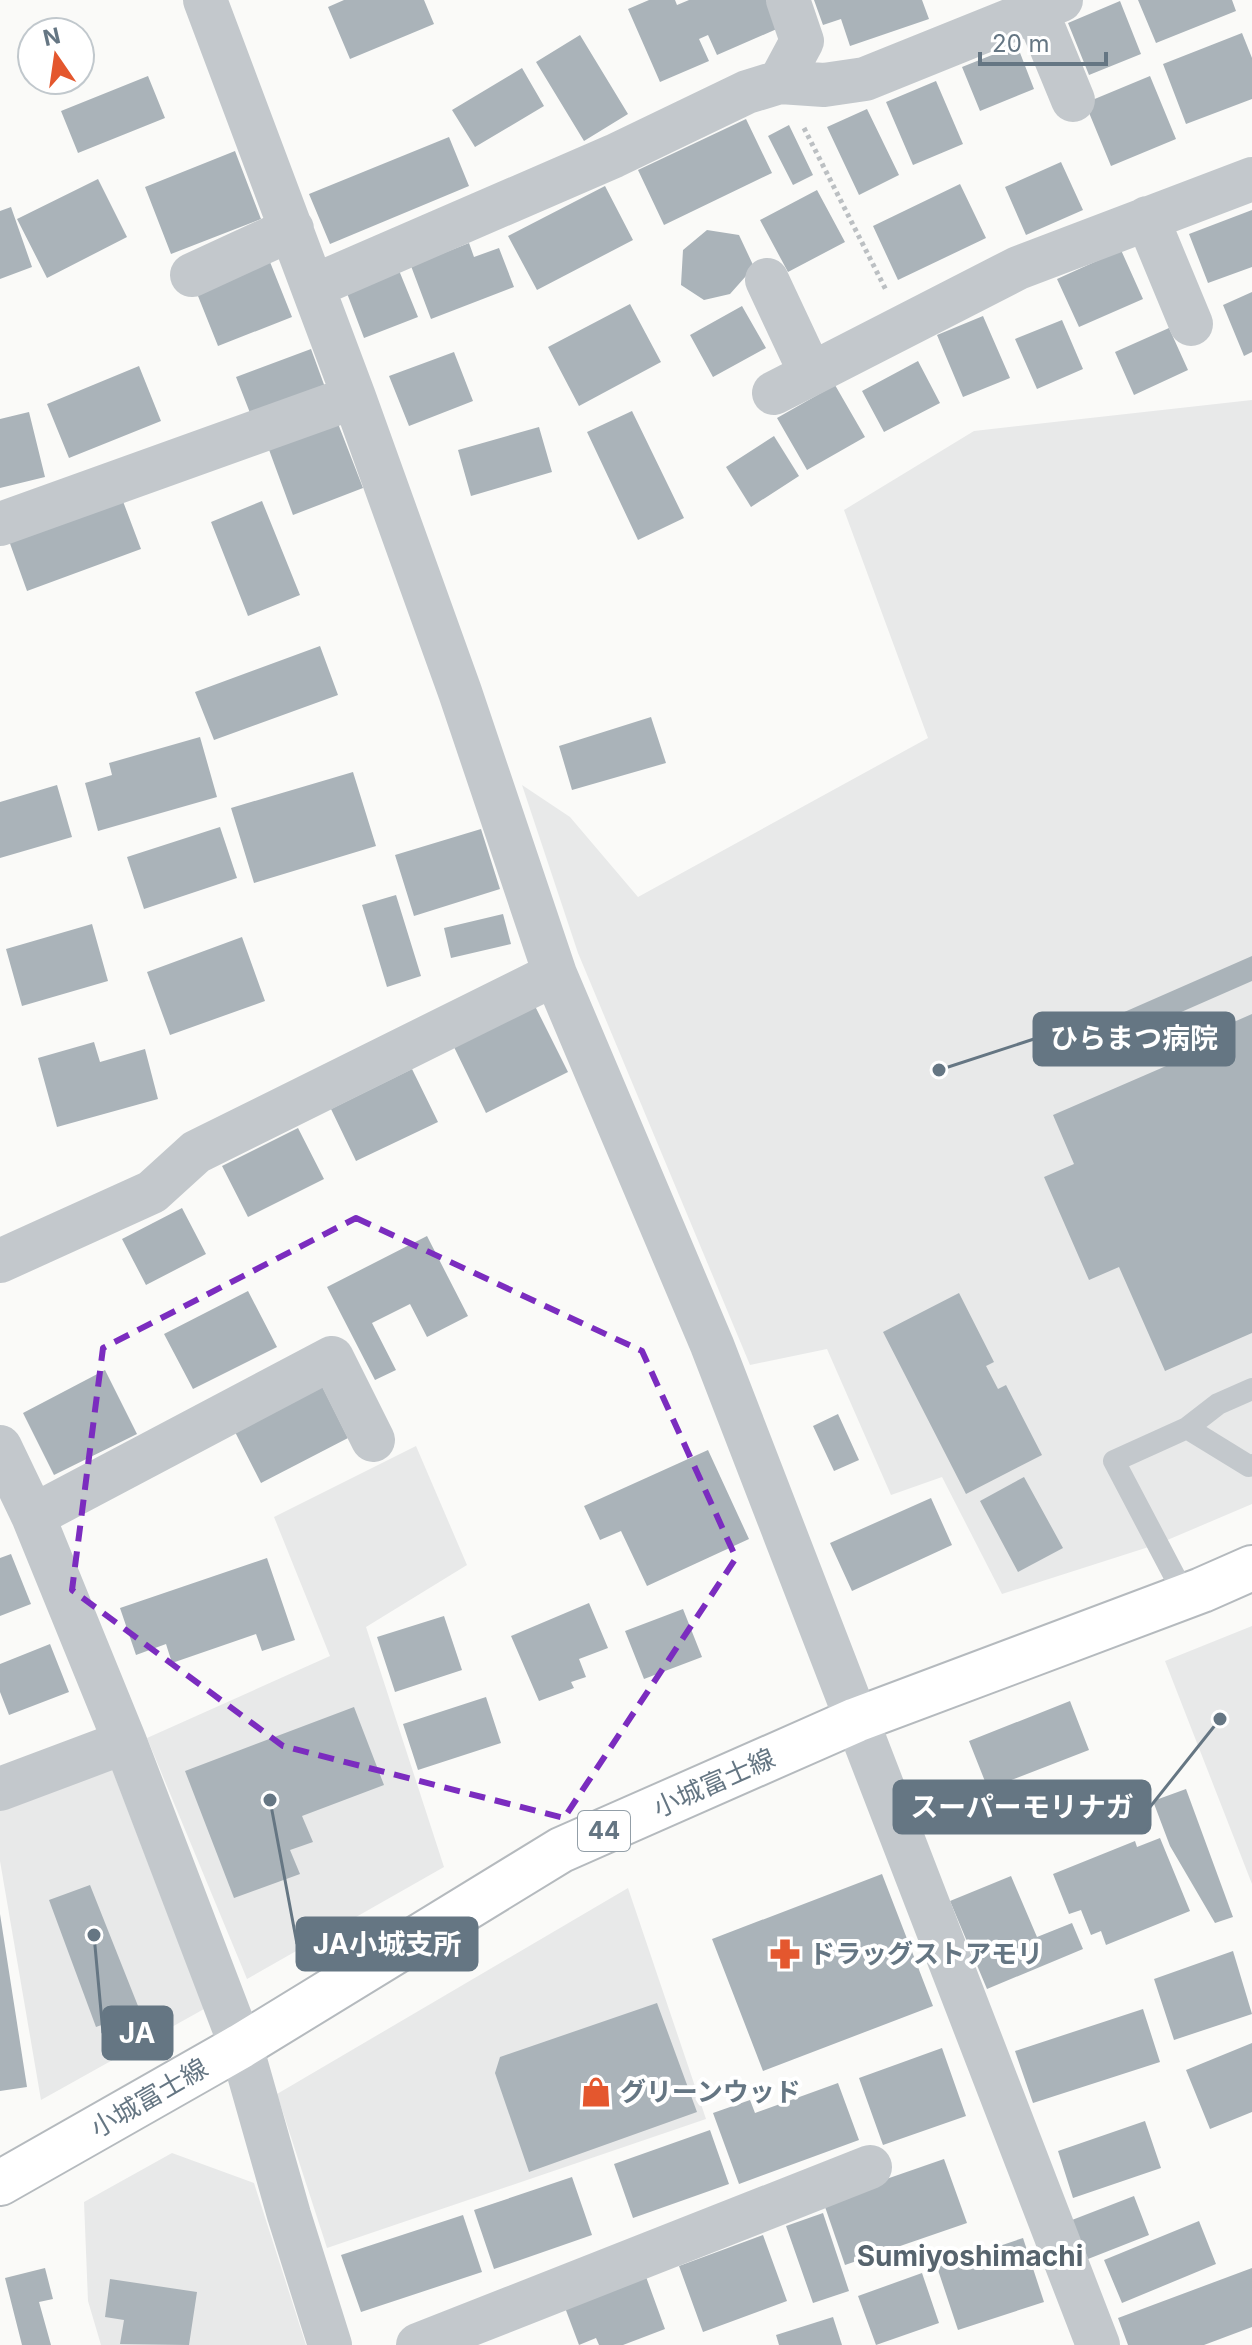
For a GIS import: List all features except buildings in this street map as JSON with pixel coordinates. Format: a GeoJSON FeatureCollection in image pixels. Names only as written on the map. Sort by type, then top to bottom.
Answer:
{"type":"FeatureCollection","features":[{"type":"Feature","properties":{"kind":"main road","name":"小城富士線"},"geometry":{"type":"LineString","coordinates":[[0,2183],[241,2046],[561,1850],[856,1720],[1252,1568]]}},
{"type":"Feature","properties":{"kind":"street"},"geometry":{"type":"LineString","coordinates":[[205,0],[354,397],[460,692],[555,974],[712,1345],[1098,2345]]}},
{"type":"Feature","properties":{"kind":"street"},"geometry":{"type":"LineString","coordinates":[[780,82],[802,41],[788,0]]}},
{"type":"Feature","properties":{"kind":"street"},"geometry":{"type":"LineString","coordinates":[[314,286],[614,156],[747,92],[780,82],[824,85],[865,79],[1048,5],[1073,100]]}},
{"type":"Feature","properties":{"kind":"street"},"geometry":{"type":"LineString","coordinates":[[767,280],[793,384],[1018,268],[1252,179]]}},
{"type":"Feature","properties":{"kind":"street"},"geometry":{"type":"LineString","coordinates":[[1147,218],[1191,324]]}},
{"type":"Feature","properties":{"kind":"street"},"geometry":{"type":"LineString","coordinates":[[192,275],[292,229]]}},
{"type":"Feature","properties":{"kind":"street"},"geometry":{"type":"LineString","coordinates":[[0,524],[354,397]]}},
{"type":"Feature","properties":{"kind":"street"},"geometry":{"type":"LineString","coordinates":[[0,1261],[152,1192],[196,1152],[555,974]]}},
{"type":"Feature","properties":{"kind":"street"},"geometry":{"type":"LineString","coordinates":[[33,1516],[332,1358],[373,1440]]}},
{"type":"Feature","properties":{"kind":"street"},"geometry":{"type":"LineString","coordinates":[[0,1447],[33,1516],[125,1742],[241,2046],[330,2345]]}},
{"type":"Feature","properties":{"kind":"street"},"geometry":{"type":"LineString","coordinates":[[0,1789],[125,1742]]}},
{"type":"Feature","properties":{"kind":"street"},"geometry":{"type":"LineString","coordinates":[[418,2345],[870,2167]]}},
{"type":"Feature","properties":{"kind":"lane"},"geometry":{"type":"LineString","coordinates":[[1185,1596],[1114,1461],[1187,1428],[1218,1404],[1252,1389]]}},
{"type":"Feature","properties":{"kind":"lane"},"geometry":{"type":"LineString","coordinates":[[1187,1428],[1252,1465]]}},
{"type":"Feature","properties":{"kind":"path"},"geometry":{"type":"LineString","coordinates":[[780,82],[904,327]]}},
{"type":"Feature","properties":{"kind":"highlighted area"},"geometry":{"type":"Polygon","coordinates":[[[356,1218],[642,1351],[736,1558],[564,1818],[283,1746],[72,1590],[103,1348],[356,1218]]]}},
{"type":"Feature","properties":{"kind":"shaded area"},"geometry":{"type":"Polygon","coordinates":[[[1252,400],[1252,1504],[1158,1544],[1002,1594],[942,1477],[891,1495],[827,1349],[750,1365],[578,953],[522,785],[570,817],[638,897],[928,738],[844,510],[974,431],[1252,400]]]}},
{"type":"Feature","properties":{"kind":"shaded area"},"geometry":{"type":"Polygon","coordinates":[[[416,1446],[467,1565],[366,1627],[444,1867],[247,1979],[147,1738],[330,1656],[274,1517],[416,1446]]]}},
{"type":"Feature","properties":{"kind":"shaded area"},"geometry":{"type":"Polygon","coordinates":[[[1252,1626],[1252,1884],[1165,1661],[1252,1626]]]}},
{"type":"Feature","properties":{"kind":"shaded area"},"geometry":{"type":"Polygon","coordinates":[[[112,1769],[204,2009],[41,2100],[0,1861],[0,1810],[112,1769]]]}},
{"type":"Feature","properties":{"kind":"shaded area"},"geometry":{"type":"Polygon","coordinates":[[[628,1888],[706,2119],[327,2248],[277,2094],[628,1888]]]}},
{"type":"Feature","properties":{"kind":"shaded area"},"geometry":{"type":"Polygon","coordinates":[[[172,2153],[254,2183],[306,2345],[101,2345],[88,2301],[84,2202],[172,2153]]]}},
{"type":"Feature","properties":{"kind":"place","name":"ひらまつ病院"},"geometry":{"type":"Point","coordinates":[939,1070]}},
{"type":"Feature","properties":{"kind":"place","name":"スーパーモリナガ"},"geometry":{"type":"Point","coordinates":[1220,1719]}},
{"type":"Feature","properties":{"kind":"place","name":"JA小城支所"},"geometry":{"type":"Point","coordinates":[270,1800]}},
{"type":"Feature","properties":{"kind":"place","name":"JA"},"geometry":{"type":"Point","coordinates":[94,1935]}},
{"type":"Feature","properties":{"kind":"place","name":"ドラッグストアモリ"},"geometry":{"type":"Point","coordinates":[785,1954]}},
{"type":"Feature","properties":{"kind":"place","name":"グリーンウッド"},"geometry":{"type":"Point","coordinates":[596,2092]}},
{"type":"Feature","properties":{"kind":"district","name":"Sumiyoshimachi"},"geometry":{"type":"Point","coordinates":[970,2256]}}]}
